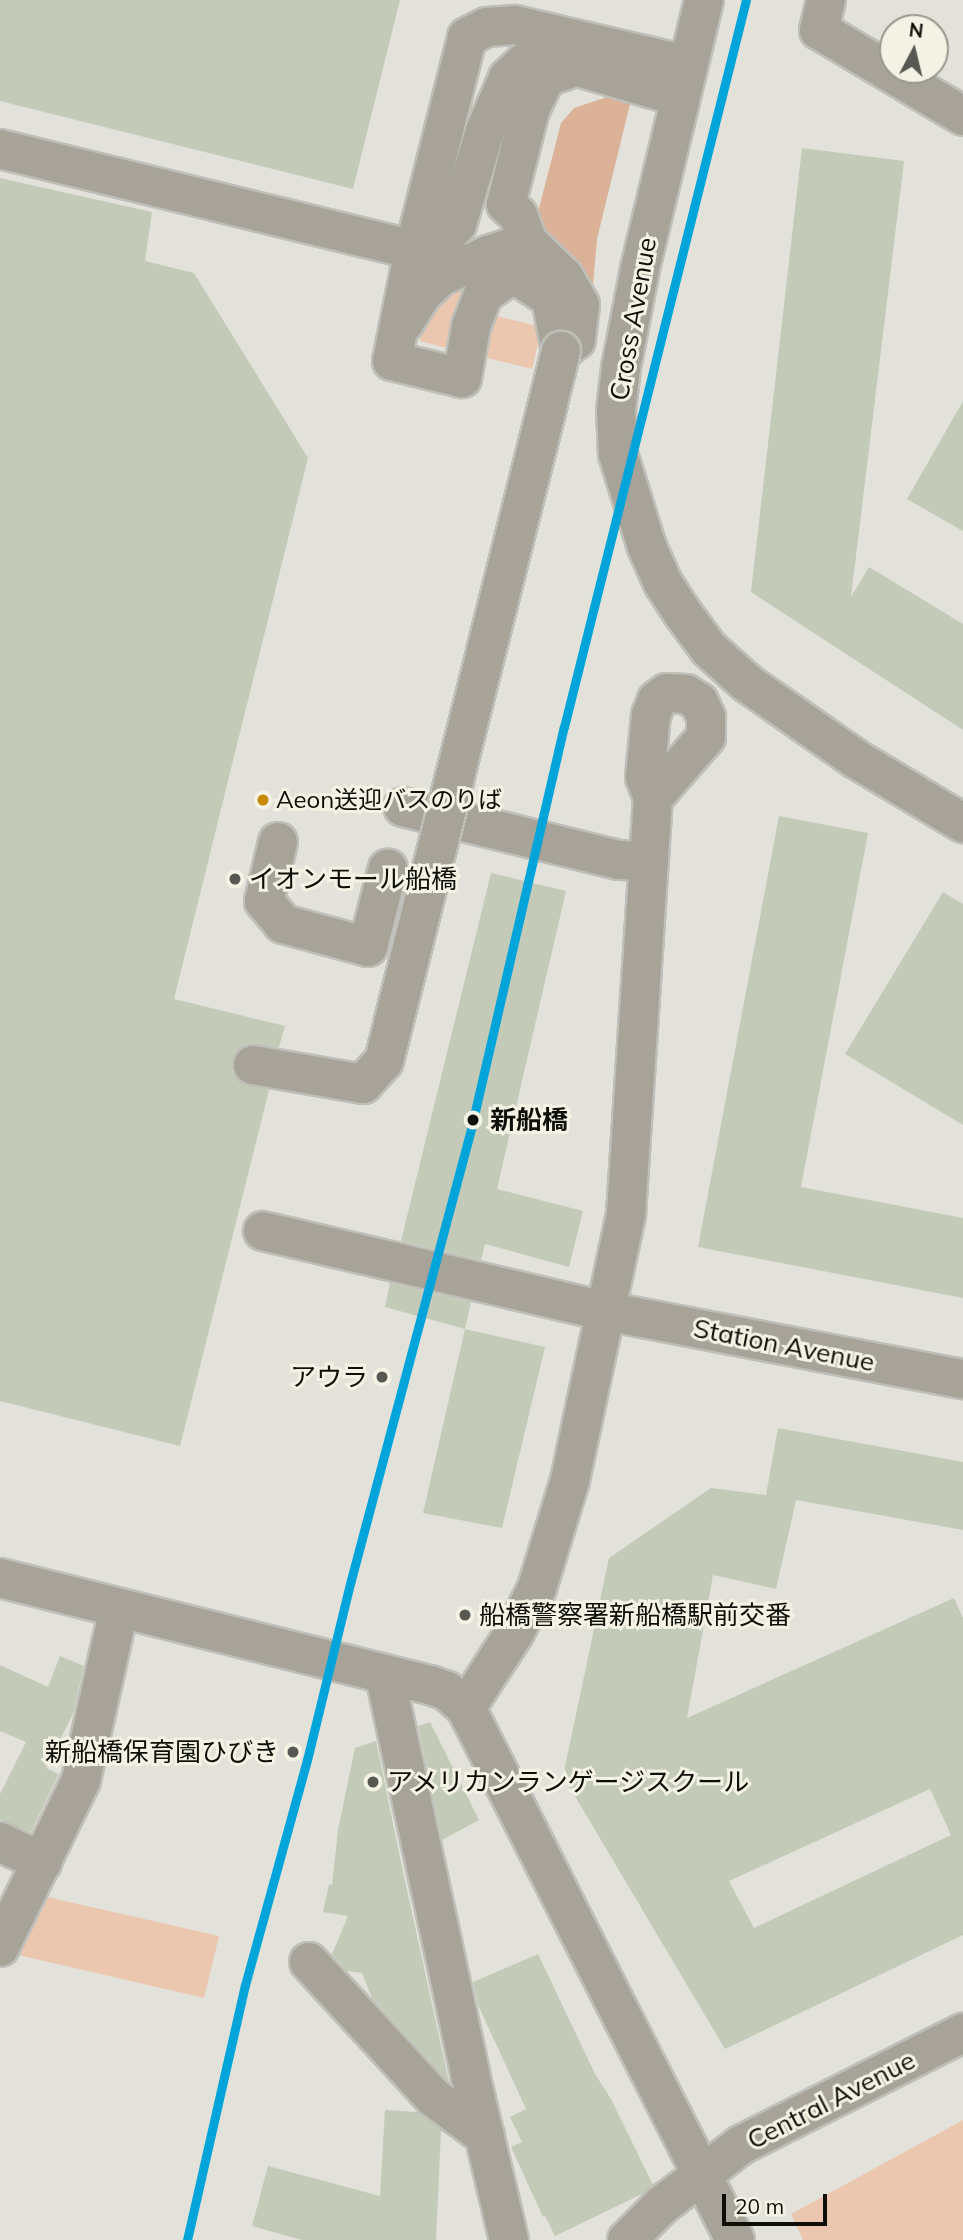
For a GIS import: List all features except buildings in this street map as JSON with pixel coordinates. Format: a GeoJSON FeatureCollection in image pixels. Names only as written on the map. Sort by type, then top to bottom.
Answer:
{"type":"FeatureCollection","features":[{"type":"Feature","properties":{"kind":"street","name":"Cross Avenue"},"geometry":{"type":"LineString","coordinates":[[704,0],[632,309],[616,410],[618,454],[647,547],[663,583],[684,615],[709,649],[747,683],[856,760],[963,823]]}},
{"type":"Feature","properties":{"kind":"street"},"geometry":{"type":"LineString","coordinates":[[826,0],[819,30],[949,107]]}},
{"type":"Feature","properties":{"kind":"street"},"geometry":{"type":"LineString","coordinates":[[253,1065],[363,1084],[384,1061],[561,351],[551,298],[517,276],[502,281],[483,295],[471,327],[461,378],[392,361],[421,253],[440,147],[467,37],[490,26],[515,25],[684,81]]}},
{"type":"Feature","properties":{"kind":"street"},"geometry":{"type":"LineString","coordinates":[[421,253],[457,224],[485,131],[508,78],[525,62],[555,60],[621,78]]}},
{"type":"Feature","properties":{"kind":"street"},"geometry":{"type":"LineString","coordinates":[[561,351],[576,340],[580,305],[564,277],[506,204],[535,97],[546,77],[578,66]]}},
{"type":"Feature","properties":{"kind":"street"},"geometry":{"type":"LineString","coordinates":[[398,334],[422,294],[440,277],[488,255],[523,228],[557,101],[590,82],[621,78],[684,81]]}},
{"type":"Feature","properties":{"kind":"street"},"geometry":{"type":"LineString","coordinates":[[0,161],[421,253],[466,236],[480,221],[515,106],[535,97]]}},
{"type":"Feature","properties":{"kind":"street"},"geometry":{"type":"LineString","coordinates":[[0,149],[421,253]]}},
{"type":"Feature","properties":{"kind":"street"},"geometry":{"type":"LineString","coordinates":[[466,1708],[515,1632],[537,1588],[570,1480],[626,1214],[653,798]]}},
{"type":"Feature","properties":{"kind":"street"},"geometry":{"type":"LineString","coordinates":[[403,807],[619,860],[649,862]]}},
{"type":"Feature","properties":{"kind":"street"},"geometry":{"type":"LineString","coordinates":[[278,842],[264,901],[283,924],[368,947],[388,868]]}},
{"type":"Feature","properties":{"kind":"street","name":"Station Avenue"},"geometry":{"type":"LineString","coordinates":[[263,1231],[605,1311],[963,1379]]}},
{"type":"Feature","properties":{"kind":"street"},"geometry":{"type":"LineString","coordinates":[[0,1578],[447,1691],[466,1708],[704,2174],[735,2240]]}},
{"type":"Feature","properties":{"kind":"street"},"geometry":{"type":"LineString","coordinates":[[0,1947],[81,1780],[119,1608]]}},
{"type":"Feature","properties":{"kind":"street"},"geometry":{"type":"LineString","coordinates":[[385,1676],[509,2240]]}},
{"type":"Feature","properties":{"kind":"street"},"geometry":{"type":"LineString","coordinates":[[0,1842],[42,1862]]}},
{"type":"Feature","properties":{"kind":"street"},"geometry":{"type":"LineString","coordinates":[[309,1962],[433,2096],[485,2137]]}},
{"type":"Feature","properties":{"kind":"street","name":"Central Avenue"},"geometry":{"type":"LineString","coordinates":[[627,2240],[662,2205],[754,2138],[963,2033]]}},
{"type":"Feature","properties":{"kind":"shaded area"},"geometry":{"type":"Polygon","coordinates":[[[607,97],[630,104],[597,239],[592,296],[541,234],[539,208],[561,123],[574,108],[607,97]]]}},
{"type":"Feature","properties":{"kind":"shaded area"},"geometry":{"type":"Polygon","coordinates":[[[468,275],[458,351],[420,341],[429,300],[468,275]]]}},
{"type":"Feature","properties":{"kind":"shaded area"},"geometry":{"type":"Polygon","coordinates":[[[489,314],[542,327],[532,369],[479,356],[489,314]]]}},
{"type":"Feature","properties":{"kind":"shaded area"},"geometry":{"type":"Polygon","coordinates":[[[43,1896],[219,1936],[204,1998],[14,1954],[43,1896]]]}},
{"type":"Feature","properties":{"kind":"shaded area"},"geometry":{"type":"Polygon","coordinates":[[[963,2120],[963,2240],[803,2240],[791,2214],[963,2120]]]}},
{"type":"Feature","properties":{"kind":"transit line"},"geometry":{"type":"LineString","coordinates":[[187,2240],[245,1985],[307,1760],[351,1580],[473,1120],[564,727],[746,0]]}},
{"type":"Feature","properties":{"kind":"place","name":"Aeon送迎バスのりば"},"geometry":{"type":"Point","coordinates":[263,800]}},
{"type":"Feature","properties":{"kind":"place","name":"イオンモール船橋"},"geometry":{"type":"Point","coordinates":[235,879]}},
{"type":"Feature","properties":{"kind":"place","name":"新船橋"},"geometry":{"type":"Point","coordinates":[473,1120]}},
{"type":"Feature","properties":{"kind":"place","name":"アウラ"},"geometry":{"type":"Point","coordinates":[382,1377]}},
{"type":"Feature","properties":{"kind":"place","name":"船橋警察署新船橋駅前交番"},"geometry":{"type":"Point","coordinates":[465,1615]}},
{"type":"Feature","properties":{"kind":"place","name":"新船橋保育園ひびき"},"geometry":{"type":"Point","coordinates":[293,1752]}},
{"type":"Feature","properties":{"kind":"place","name":"アメリカンランゲージスクール"},"geometry":{"type":"Point","coordinates":[373,1782]}}]}
